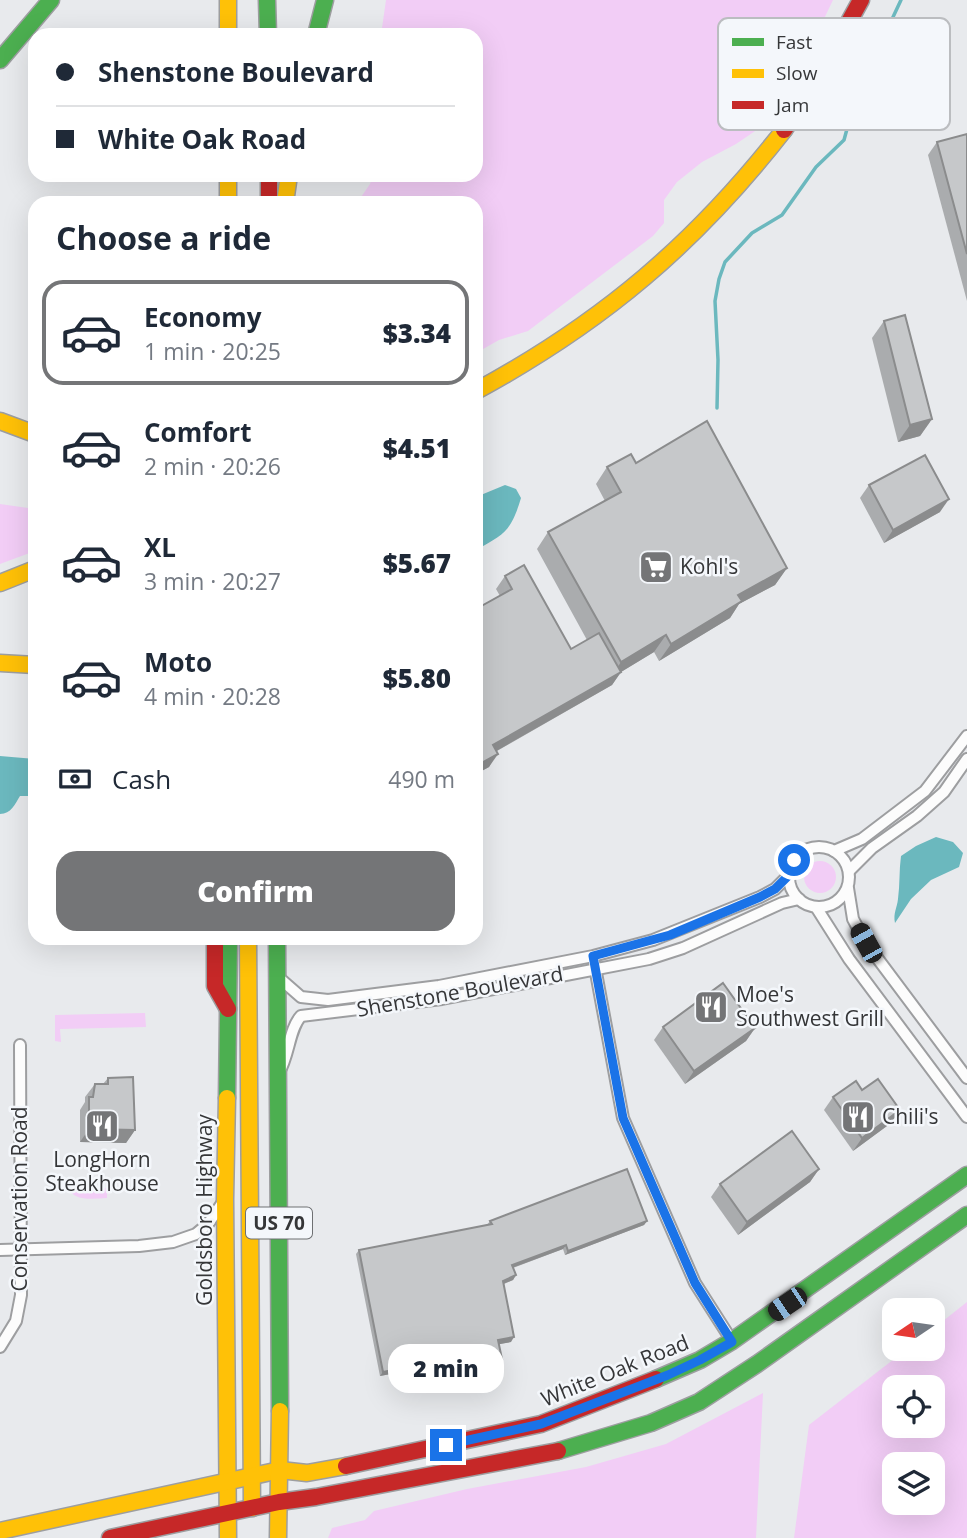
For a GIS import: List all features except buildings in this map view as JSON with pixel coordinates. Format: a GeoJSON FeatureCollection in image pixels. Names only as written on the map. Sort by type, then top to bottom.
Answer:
{"type":"FeatureCollection","features":[{"type":"Feature","properties":{"kind":"main road"},"geometry":{"type":"LineString","coordinates":[[0,60],[51,0]]}},
{"type":"Feature","properties":{"kind":"main road"},"geometry":{"type":"LineString","coordinates":[[228,0],[228,28]]}},
{"type":"Feature","properties":{"kind":"main road"},"geometry":{"type":"LineString","coordinates":[[267,0],[268,28]]}},
{"type":"Feature","properties":{"kind":"main road"},"geometry":{"type":"LineString","coordinates":[[318,28],[325,0]]}},
{"type":"Feature","properties":{"kind":"main road"},"geometry":{"type":"LineString","coordinates":[[851,18],[861,0]]}},
{"type":"Feature","properties":{"kind":"main road"},"geometry":{"type":"LineString","coordinates":[[0,65],[15,41]]}},
{"type":"Feature","properties":{"kind":"main road"},"geometry":{"type":"LineString","coordinates":[[483,387],[541,355],[660,268],[701,228],[785,130]]}},
{"type":"Feature","properties":{"kind":"main road"},"geometry":{"type":"LineString","coordinates":[[0,421],[28,432]]}},
{"type":"Feature","properties":{"kind":"main road"},"geometry":{"type":"LineString","coordinates":[[0,583],[28,572]]}},
{"type":"Feature","properties":{"kind":"main road"},"geometry":{"type":"LineString","coordinates":[[0,663],[28,665]]}},
{"type":"Feature","properties":{"kind":"main road"},"geometry":{"type":"LineString","coordinates":[[215,945],[215,986],[228,1009]]}},
{"type":"Feature","properties":{"kind":"main road","name":"Goldsboro Highway"},"geometry":{"type":"LineString","coordinates":[[228,1482],[225,1199],[229,945]]}},
{"type":"Feature","properties":{"kind":"main road"},"geometry":{"type":"LineString","coordinates":[[248,945],[252,1508]]}},
{"type":"Feature","properties":{"kind":"main road","name":"US 70"},"geometry":{"type":"LineString","coordinates":[[276,945],[280,1471],[278,1538]]}},
{"type":"Feature","properties":{"kind":"main road","name":"White Oak Road"},"geometry":{"type":"LineString","coordinates":[[5,1526],[280,1471],[307,1473],[339,1467],[541,1424],[668,1375],[732,1342],[967,1175]]}},
{"type":"Feature","properties":{"kind":"main road"},"geometry":{"type":"LineString","coordinates":[[110,1538],[279,1502],[541,1455],[651,1423],[699,1402],[757,1364],[967,1215]]}},
{"type":"Feature","properties":{"kind":"main road","name":"US 70"},"geometry":{"type":"LineString","coordinates":[[228,1482],[228,1538]]}},
{"type":"Feature","properties":{"kind":"street"},"geometry":{"type":"LineString","coordinates":[[834,851],[862,839],[925,792],[967,736]]}},
{"type":"Feature","properties":{"kind":"street"},"geometry":{"type":"LineString","coordinates":[[849,872],[872,848],[917,816],[944,792],[967,759]]}},
{"type":"Feature","properties":{"kind":"street"},"geometry":{"type":"LineString","coordinates":[[848,888],[836,902],[816,907],[799,899],[788,876],[794,860],[804,851],[821,847],[842,857],[849,872],[848,888],[853,919],[866,943],[967,1078]]}},
{"type":"Feature","properties":{"kind":"street","name":"Shenstone Boulevard"},"geometry":{"type":"LineString","coordinates":[[277,976],[301,997],[328,1000],[439,986],[593,956],[670,935],[760,897],[775,889],[788,876]]}},
{"type":"Feature","properties":{"kind":"street","name":"Shenstone Boulevard"},"geometry":{"type":"LineString","coordinates":[[276,1078],[287,1059],[295,1022],[301,1016],[442,999],[649,959],[682,948],[765,910],[799,899]]}},
{"type":"Feature","properties":{"kind":"street"},"geometry":{"type":"LineString","coordinates":[[816,907],[849,960],[967,1117]]}},
{"type":"Feature","properties":{"kind":"street"},"geometry":{"type":"LineString","coordinates":[[593,956],[623,1118],[695,1283],[732,1342]]}},
{"type":"Feature","properties":{"kind":"street","name":"Conservation Road"},"geometry":{"type":"LineString","coordinates":[[0,1347],[16,1321],[21,1295],[20,1045]]}},
{"type":"Feature","properties":{"kind":"street"},"geometry":{"type":"LineString","coordinates":[[0,1250],[139,1246],[173,1242],[196,1234],[208,1224],[225,1199]]}},
{"type":"Feature","properties":{"kind":"shaded area"},"geometry":{"type":"Polygon","coordinates":[[[386,0],[833,0],[824,18],[718,18],[718,130],[757,130],[702,162],[677,182],[664,200],[664,223],[653,236],[528,331],[499,340],[483,349],[483,196],[362,196],[371,182],[483,182],[483,28],[382,28],[386,0]]]}},
{"type":"Feature","properties":{"kind":"shaded area"},"geometry":{"type":"Polygon","coordinates":[[[0,504],[28,508],[28,554],[0,564],[0,504]]]}},
{"type":"Feature","properties":{"kind":"shaded area"},"geometry":{"type":"Polygon","coordinates":[[[820,861],[831,866],[836,877],[831,888],[820,893],[809,888],[804,877],[809,866],[820,861]]]}},
{"type":"Feature","properties":{"kind":"shaded area"},"geometry":{"type":"Polygon","coordinates":[[[145,1013],[146,1027],[60,1029],[61,1042],[55,1041],[55,1015],[145,1013]]]}},
{"type":"Feature","properties":{"kind":"shaded area"},"geometry":{"type":"Polygon","coordinates":[[[71,1177],[73,1188],[107,1188],[107,1198],[77,1197],[65,1184],[71,1177]]]}},
{"type":"Feature","properties":{"kind":"shaded area"},"geometry":{"type":"Polygon","coordinates":[[[967,1302],[967,1538],[794,1538],[809,1425],[890,1362],[945,1362],[945,1319],[967,1302]]]}},
{"type":"Feature","properties":{"kind":"shaded area"},"geometry":{"type":"Polygon","coordinates":[[[763,1393],[756,1538],[328,1538],[332,1528],[365,1520],[374,1511],[467,1489],[586,1467],[666,1444],[763,1393]]]}},
{"type":"Feature","properties":{"kind":"water"},"geometry":{"type":"Polygon","coordinates":[[[505,485],[516,489],[521,498],[510,525],[483,546],[483,494],[505,485]]]}},
{"type":"Feature","properties":{"kind":"water"},"geometry":{"type":"Polygon","coordinates":[[[0,756],[28,758],[28,796],[20,796],[10,810],[0,814],[0,756]]]}},
{"type":"Feature","properties":{"kind":"water"},"geometry":{"type":"Polygon","coordinates":[[[936,837],[953,842],[963,853],[959,867],[931,880],[911,899],[895,923],[901,856],[936,837]]]}},
{"type":"Feature","properties":{"kind":"waterway"},"geometry":{"type":"LineString","coordinates":[[893,18],[901,0]]}},
{"type":"Feature","properties":{"kind":"waterway"},"geometry":{"type":"LineString","coordinates":[[717,408],[715,301],[725,262],[752,233],[782,215],[816,167],[844,140],[847,130]]}},
{"type":"Feature","properties":{"kind":"traffic: fast"},"geometry":{"type":"LineString","coordinates":[[0,60],[51,0]]}},
{"type":"Feature","properties":{"kind":"traffic: fast"},"geometry":{"type":"LineString","coordinates":[[267,0],[268,28]]}},
{"type":"Feature","properties":{"kind":"traffic: fast"},"geometry":{"type":"LineString","coordinates":[[318,28],[325,0]]}},
{"type":"Feature","properties":{"kind":"traffic: fast"},"geometry":{"type":"LineString","coordinates":[[227,1098],[229,945]]}},
{"type":"Feature","properties":{"kind":"traffic: fast"},"geometry":{"type":"LineString","coordinates":[[277,945],[280,1411]]}},
{"type":"Feature","properties":{"kind":"traffic: fast"},"geometry":{"type":"LineString","coordinates":[[656,1379],[700,1360],[732,1341],[967,1175]]}},
{"type":"Feature","properties":{"kind":"traffic: fast"},"geometry":{"type":"LineString","coordinates":[[558,1451],[651,1423],[699,1402],[967,1215]]}},
{"type":"Feature","properties":{"kind":"traffic: slow"},"geometry":{"type":"LineString","coordinates":[[228,0],[228,28]]}},
{"type":"Feature","properties":{"kind":"traffic: slow"},"geometry":{"type":"LineString","coordinates":[[483,387],[565,337],[644,277],[716,209],[784,130]]}},
{"type":"Feature","properties":{"kind":"traffic: slow"},"geometry":{"type":"LineString","coordinates":[[228,182],[228,196]]}},
{"type":"Feature","properties":{"kind":"traffic: slow"},"geometry":{"type":"LineString","coordinates":[[286,196],[288,182]]}},
{"type":"Feature","properties":{"kind":"traffic: slow"},"geometry":{"type":"LineString","coordinates":[[0,421],[28,431]]}},
{"type":"Feature","properties":{"kind":"traffic: slow"},"geometry":{"type":"LineString","coordinates":[[0,583],[28,572]]}},
{"type":"Feature","properties":{"kind":"traffic: slow"},"geometry":{"type":"LineString","coordinates":[[0,663],[28,665]]}},
{"type":"Feature","properties":{"kind":"traffic: slow"},"geometry":{"type":"LineString","coordinates":[[248,945],[252,1508]]}},
{"type":"Feature","properties":{"kind":"traffic: slow"},"geometry":{"type":"LineString","coordinates":[[227,1098],[225,1199],[228,1538]]}},
{"type":"Feature","properties":{"kind":"traffic: slow"},"geometry":{"type":"LineString","coordinates":[[278,1538],[280,1411]]}},
{"type":"Feature","properties":{"kind":"traffic: slow"},"geometry":{"type":"LineString","coordinates":[[0,1531],[280,1470],[307,1473],[346,1466]]}},
{"type":"Feature","properties":{"kind":"traffic: jam"},"geometry":{"type":"LineString","coordinates":[[851,18],[861,0]]}},
{"type":"Feature","properties":{"kind":"traffic: jam"},"geometry":{"type":"LineString","coordinates":[[269,182],[269,196]]}},
{"type":"Feature","properties":{"kind":"traffic: jam"},"geometry":{"type":"LineString","coordinates":[[215,945],[215,986],[228,1009]]}},
{"type":"Feature","properties":{"kind":"traffic: jam"},"geometry":{"type":"LineString","coordinates":[[346,1466],[541,1424],[656,1379]]}},
{"type":"Feature","properties":{"kind":"traffic: jam"},"geometry":{"type":"LineString","coordinates":[[110,1538],[279,1502],[558,1451]]}},
{"type":"Feature","properties":{"kind":"place","name":"Kohl's"},"geometry":{"type":"Point","coordinates":[656,567]}},
{"type":"Feature","properties":{"kind":"place","name":"Moe's Southwest Grill"},"geometry":{"type":"Point","coordinates":[711,1007]}},
{"type":"Feature","properties":{"kind":"place","name":"Chili's"},"geometry":{"type":"Point","coordinates":[858,1117]}},
{"type":"Feature","properties":{"kind":"place","name":"LongHorn Steakhouse"},"geometry":{"type":"Point","coordinates":[102,1126]}},
{"type":"Feature","properties":{"kind":"route"},"geometry":{"type":"LineString","coordinates":[[446,1445],[541,1424],[668,1375],[732,1342],[695,1283],[623,1118],[593,956],[670,935],[760,897],[775,889],[788,876],[794,860]]}}]}
